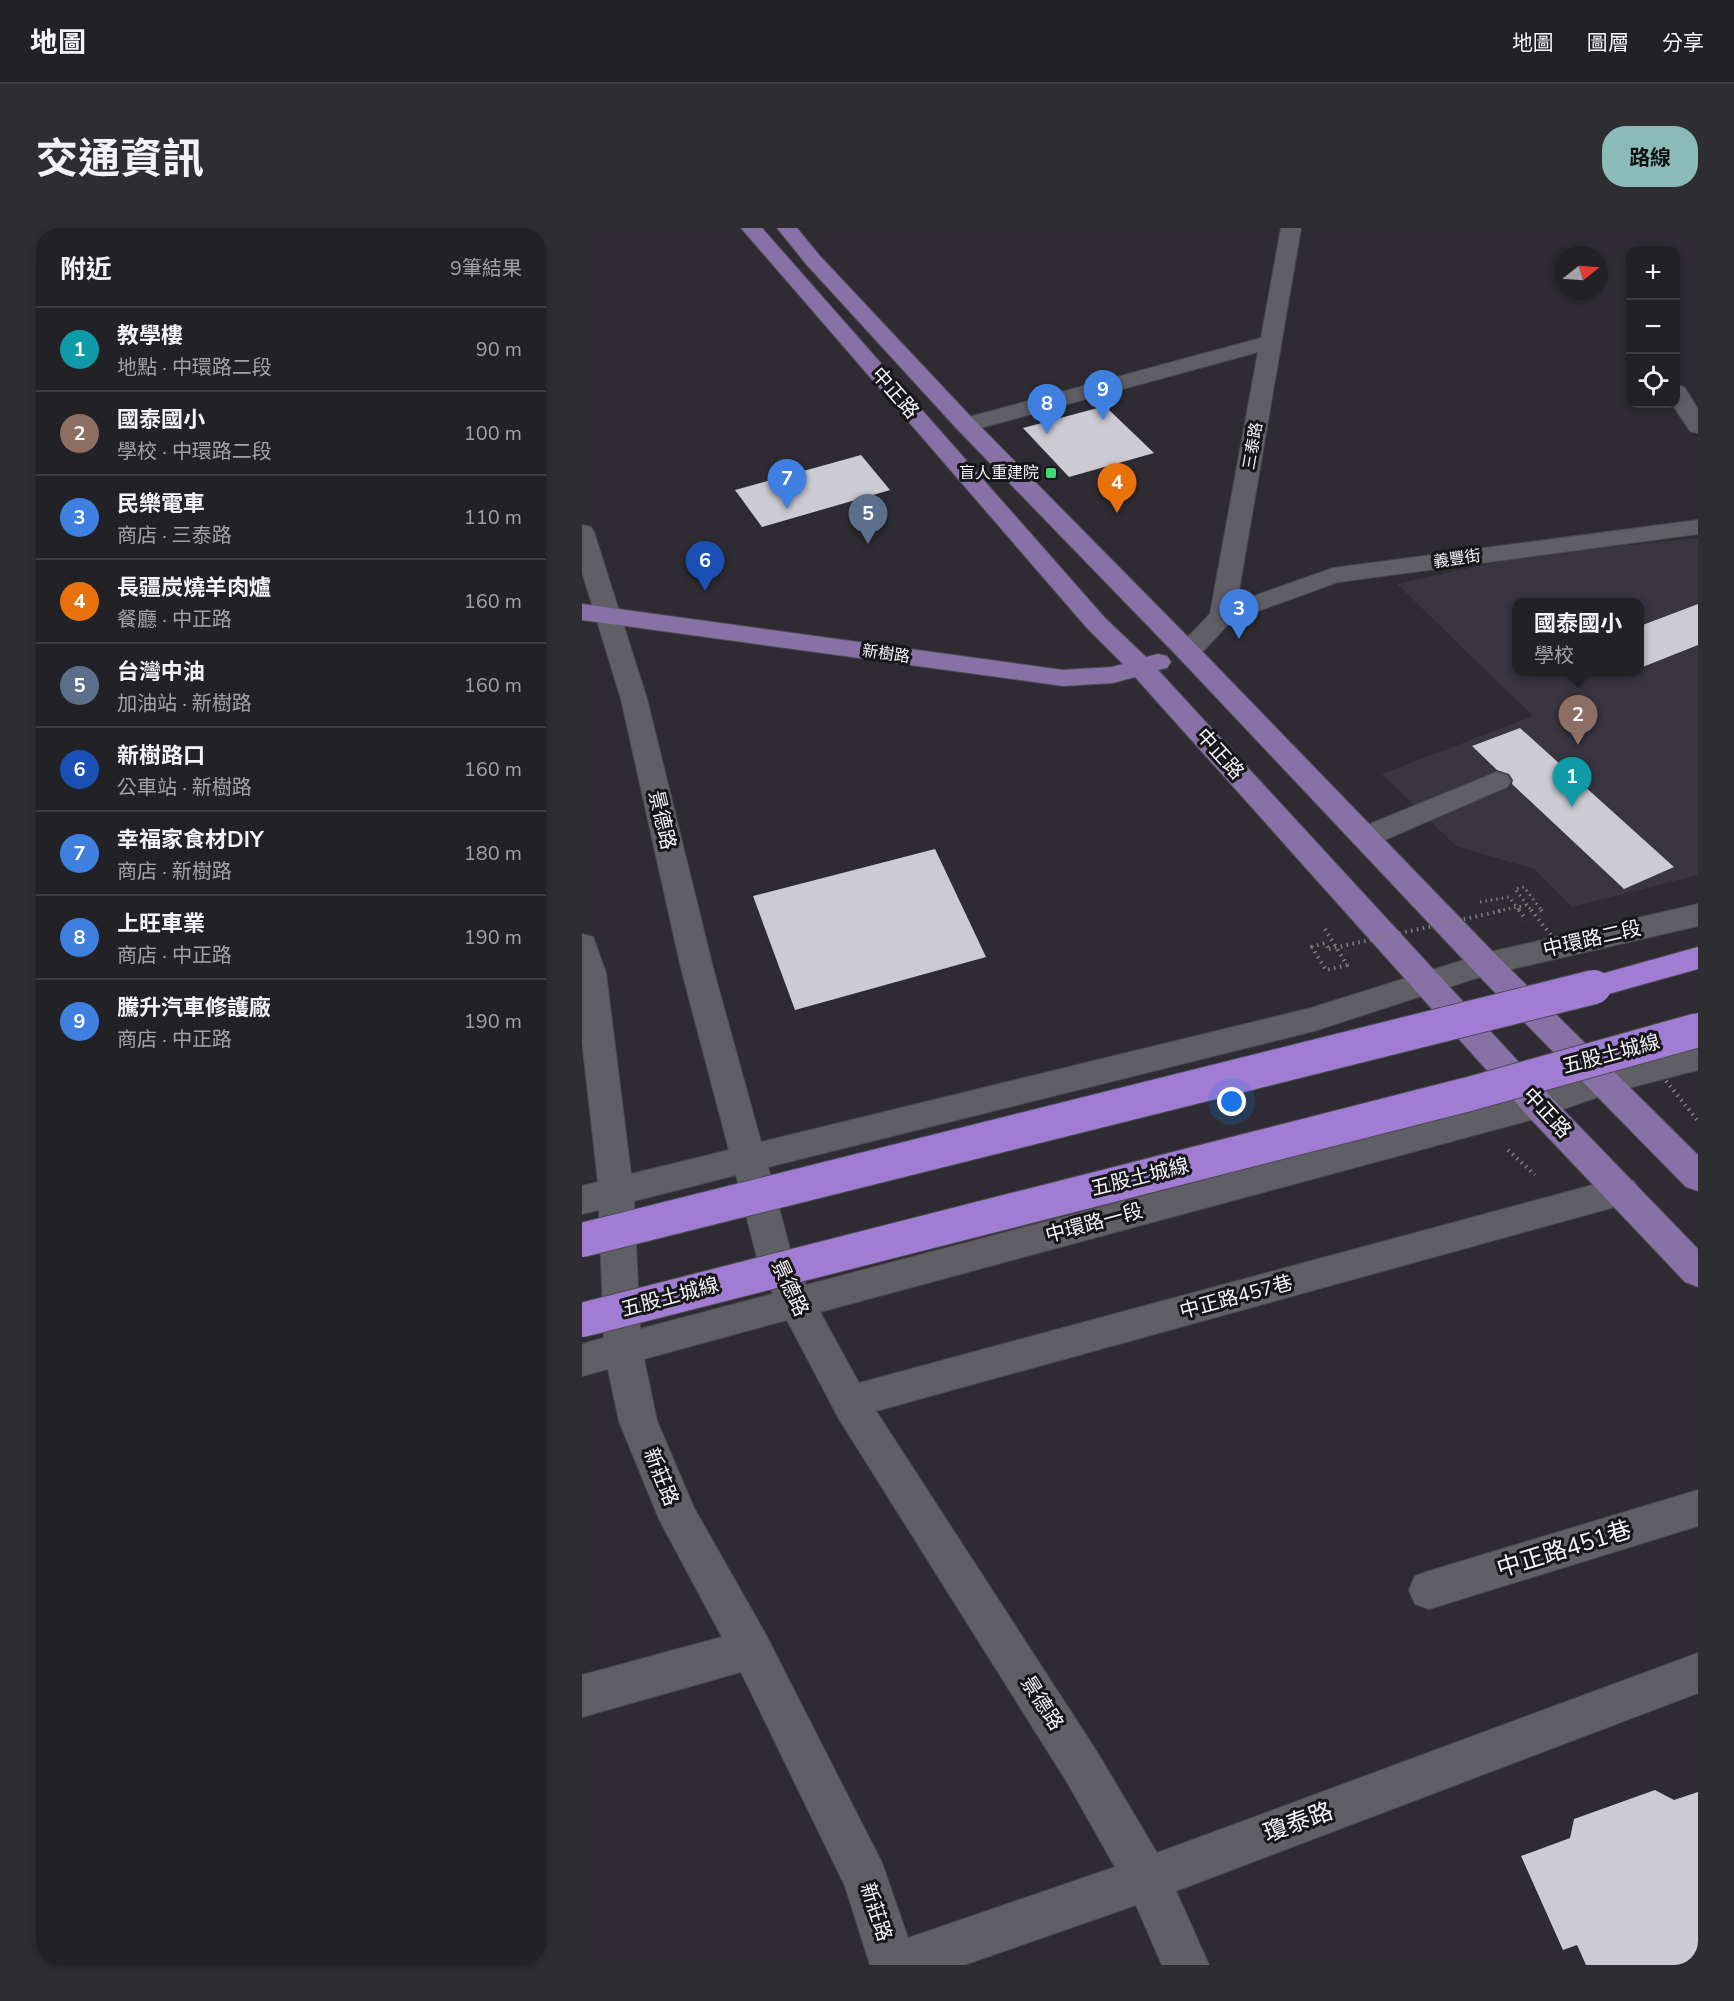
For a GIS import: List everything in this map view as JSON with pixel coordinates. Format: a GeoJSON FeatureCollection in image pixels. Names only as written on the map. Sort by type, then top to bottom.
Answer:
{"type":"FeatureCollection","features":[{"type":"Feature","properties":{"kind":"highway"},"geometry":{"type":"LineString","coordinates":[[582,1240],[1594,987],[1698,958]]}},
{"type":"Feature","properties":{"kind":"highway","name":"五股土城線"},"geometry":{"type":"LineString","coordinates":[[582,1320],[1458,1096],[1698,1030]]}},
{"type":"Feature","properties":{"kind":"main road","name":"中正路"},"geometry":{"type":"LineString","coordinates":[[751,228],[1096,623],[1141,667],[1424,982],[1496,1057],[1538,1105],[1698,1272]]}},
{"type":"Feature","properties":{"kind":"main road","name":"中正路"},"geometry":{"type":"LineString","coordinates":[[787,228],[813,260],[966,425],[1188,652],[1486,964],[1698,1177]]}},
{"type":"Feature","properties":{"kind":"main road","name":"新樹路"},"geometry":{"type":"LineString","coordinates":[[596,613],[1063,678],[1113,675],[1188,652]]}},
{"type":"Feature","properties":{"kind":"street","name":"三泰路"},"geometry":{"type":"LineString","coordinates":[[1222,616],[1292,228]]}},
{"type":"Feature","properties":{"kind":"street"},"geometry":{"type":"LineString","coordinates":[[966,425],[1272,342]]}},
{"type":"Feature","properties":{"kind":"street"},"geometry":{"type":"LineString","coordinates":[[1680,398],[1698,426]]}},
{"type":"Feature","properties":{"kind":"street","name":"義豐街"},"geometry":{"type":"LineString","coordinates":[[1222,616],[1334,575],[1698,527]]}},
{"type":"Feature","properties":{"kind":"street","name":"景德路"},"geometry":{"type":"LineString","coordinates":[[582,532],[596,613],[634,699],[697,968],[777,1266],[850,1402],[1082,1767],[1147,1879],[1186,1965]]}},
{"type":"Feature","properties":{"kind":"street"},"geometry":{"type":"LineString","coordinates":[[1188,652],[1222,616]]}},
{"type":"Feature","properties":{"kind":"street"},"geometry":{"type":"LineString","coordinates":[[1365,837],[1497,781]]}},
{"type":"Feature","properties":{"kind":"street","name":"中環路二段"},"geometry":{"type":"LineString","coordinates":[[1486,964],[1698,915]]}},
{"type":"Feature","properties":{"kind":"street","name":"新莊路"},"geometry":{"type":"LineString","coordinates":[[582,945],[590,973],[599,1196],[618,1287],[623,1350],[638,1421],[679,1519],[750,1649],[866,1880],[895,1965]]}},
{"type":"Feature","properties":{"kind":"street"},"geometry":{"type":"LineString","coordinates":[[599,1196],[1314,1019],[1486,964]]}},
{"type":"Feature","properties":{"kind":"street"},"geometry":{"type":"LineString","coordinates":[[1604,1082],[1698,1058]]}},
{"type":"Feature","properties":{"kind":"street","name":"中環路一段"},"geometry":{"type":"LineString","coordinates":[[582,1360],[1538,1105],[1604,1082]]}},
{"type":"Feature","properties":{"kind":"street","name":"中正路457巷"},"geometry":{"type":"LineString","coordinates":[[850,1402],[1622,1191]]}},
{"type":"Feature","properties":{"kind":"street","name":"中正路451巷"},"geometry":{"type":"LineString","coordinates":[[1429,1590],[1698,1508]]}},
{"type":"Feature","properties":{"kind":"street"},"geometry":{"type":"LineString","coordinates":[[582,1696],[750,1649]]}},
{"type":"Feature","properties":{"kind":"street","name":"瓊泰路"},"geometry":{"type":"LineString","coordinates":[[895,1965],[1147,1879],[1698,1673]]}},
{"type":"Feature","properties":{"kind":"path"},"geometry":{"type":"LineString","coordinates":[[1472,904],[1509,897],[1530,924],[1548,919],[1524,887],[1515,889],[1527,905]]}},
{"type":"Feature","properties":{"kind":"path"},"geometry":{"type":"LineString","coordinates":[[1325,930],[1347,966],[1326,970],[1312,947],[1325,943],[1329,949]]}},
{"type":"Feature","properties":{"kind":"path"},"geometry":{"type":"LineString","coordinates":[[1691,1112],[1698,1121]]}},
{"type":"Feature","properties":{"kind":"shaded area"},"geometry":{"type":"Polygon","coordinates":[[[1698,538],[1698,875],[1572,907],[1534,869],[1456,846],[1382,774],[1533,716],[1397,584],[1523,556],[1698,538]]]}},
{"type":"Feature","properties":{"kind":"building"},"geometry":{"type":"Polygon","coordinates":[[[1105,406],[1154,453],[1069,477],[1023,428],[1105,406]]]}},
{"type":"Feature","properties":{"kind":"building"},"geometry":{"type":"Polygon","coordinates":[[[861,455],[890,490],[762,527],[735,490],[861,455]]]}},
{"type":"Feature","properties":{"kind":"building"},"geometry":{"type":"Polygon","coordinates":[[[1698,604],[1698,645],[1644,666],[1644,624],[1698,604]]]}},
{"type":"Feature","properties":{"kind":"building"},"geometry":{"type":"Polygon","coordinates":[[[1520,728],[1674,867],[1624,889],[1512,784],[1513,780],[1509,774],[1497,770],[1472,746],[1520,728]]]}},
{"type":"Feature","properties":{"kind":"building"},"geometry":{"type":"Polygon","coordinates":[[[935,849],[986,957],[795,1010],[753,896],[935,849]]]}},
{"type":"Feature","properties":{"kind":"building"},"geometry":{"type":"Polygon","coordinates":[[[1655,1790],[1674,1800],[1698,1792],[1698,1965],[1586,1965],[1577,1945],[1563,1950],[1521,1856],[1570,1838],[1574,1819],[1655,1790]]]}},
{"type":"Feature","properties":{"kind":"place","name":"騰升汽車修護廠"},"geometry":{"type":"Point","coordinates":[1103,420]}},
{"type":"Feature","properties":{"kind":"place","name":"上旺車業"},"geometry":{"type":"Point","coordinates":[1047,434]}},
{"type":"Feature","properties":{"kind":"place","name":"盲人重建院"},"geometry":{"type":"Point","coordinates":[1051,473]}},
{"type":"Feature","properties":{"kind":"place","name":"幸福家食材DIY"},"geometry":{"type":"Point","coordinates":[787,509]}},
{"type":"Feature","properties":{"kind":"place","name":"長疆炭燒羊肉爐"},"geometry":{"type":"Point","coordinates":[1117,513]}},
{"type":"Feature","properties":{"kind":"place","name":"台灣中油"},"geometry":{"type":"Point","coordinates":[868,544]}},
{"type":"Feature","properties":{"kind":"place","name":"新樹路口"},"geometry":{"type":"Point","coordinates":[705,591]}},
{"type":"Feature","properties":{"kind":"place","name":"民樂電車"},"geometry":{"type":"Point","coordinates":[1239,639]}},
{"type":"Feature","properties":{"kind":"place","name":"國泰國小"},"geometry":{"type":"Point","coordinates":[1578,745]}},
{"type":"Feature","properties":{"kind":"place","name":"教學樓"},"geometry":{"type":"Point","coordinates":[1572,807]}}]}
